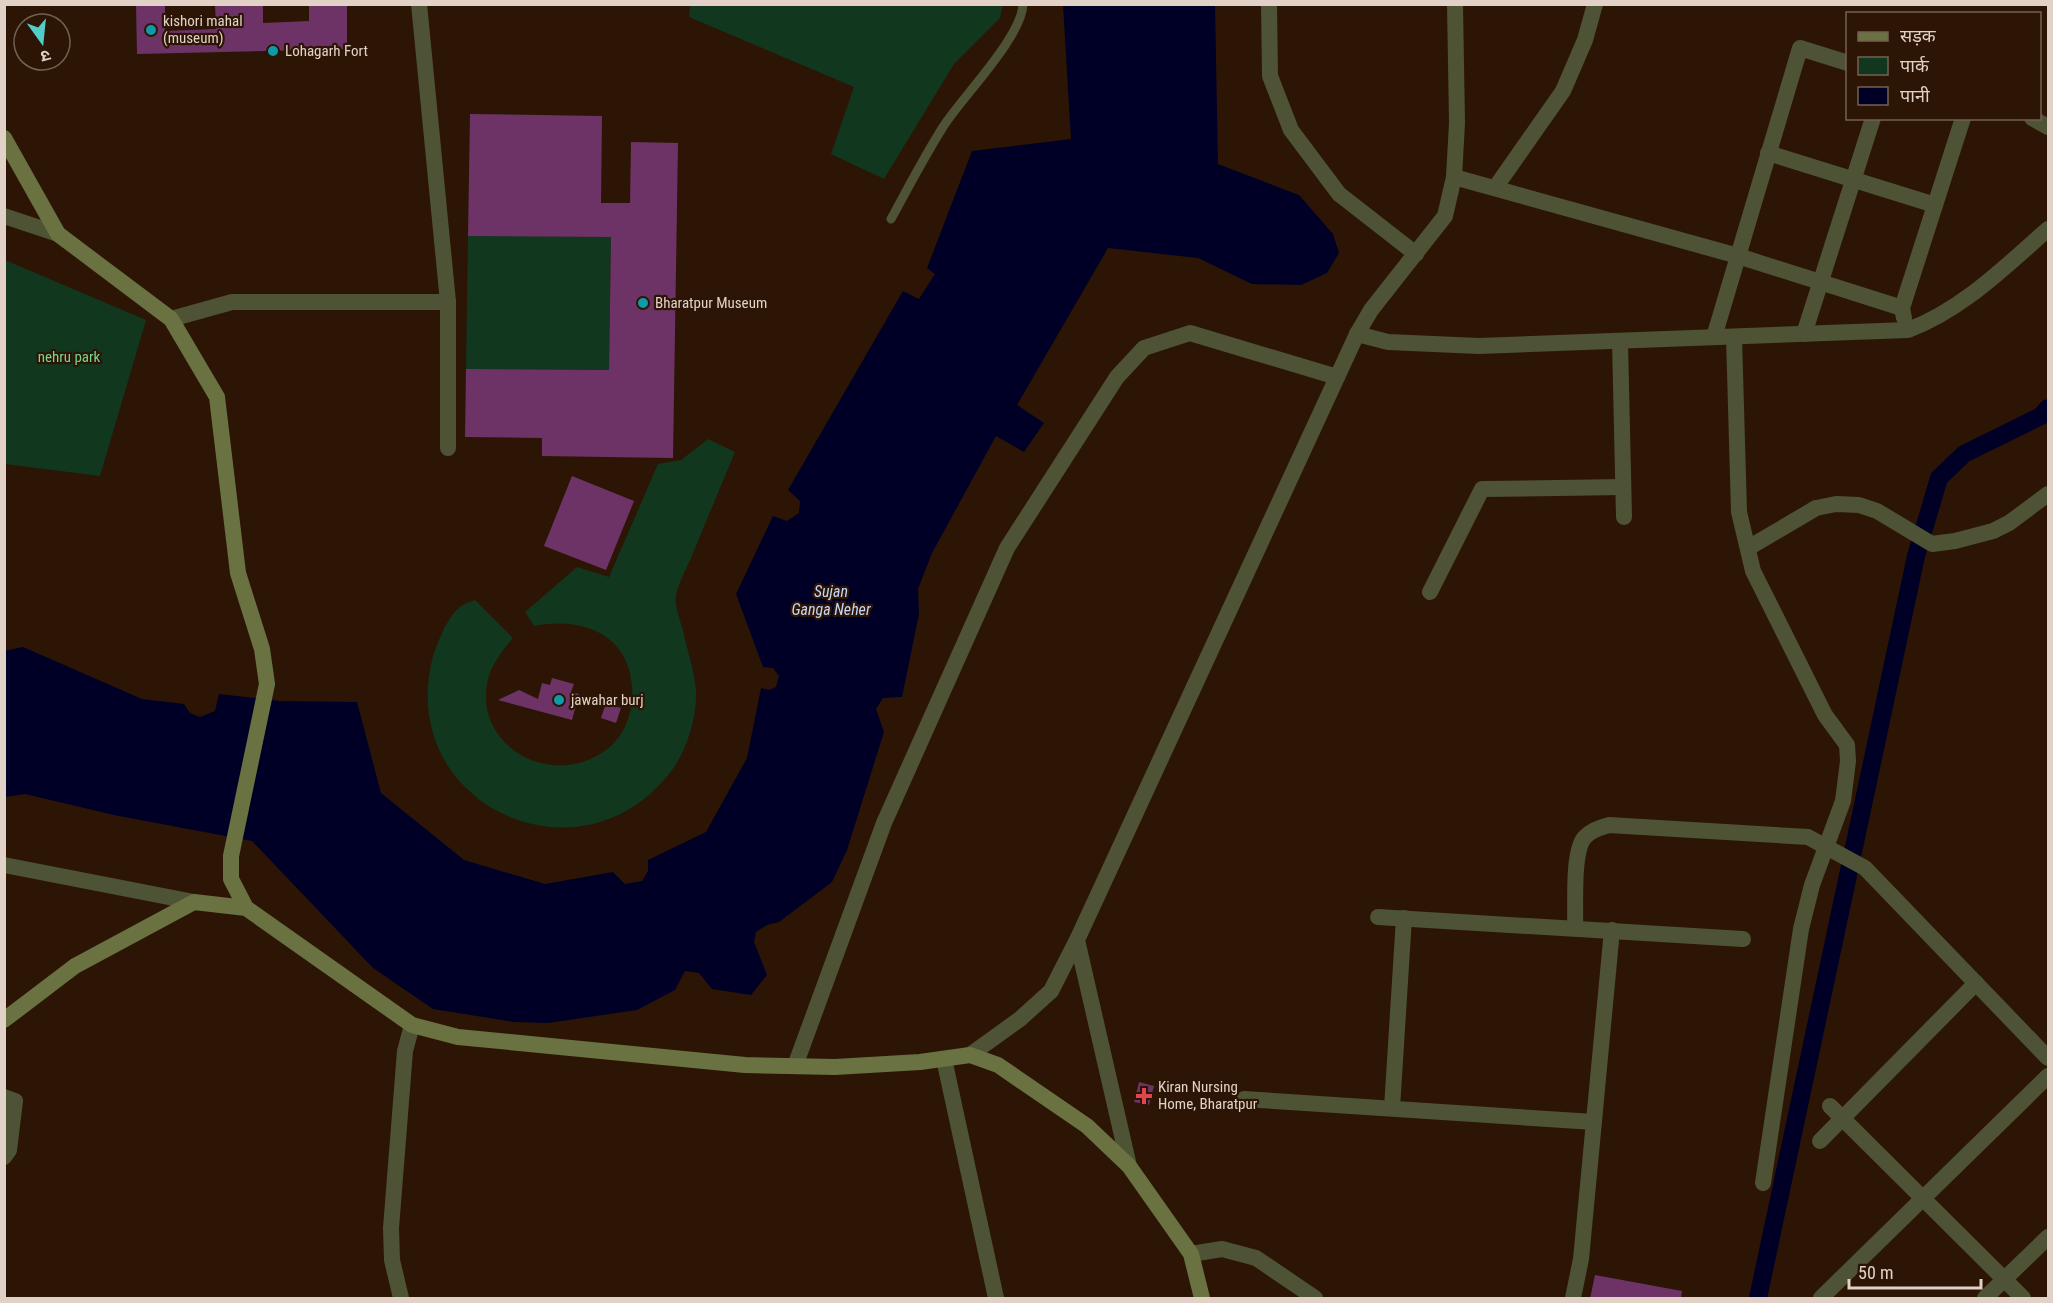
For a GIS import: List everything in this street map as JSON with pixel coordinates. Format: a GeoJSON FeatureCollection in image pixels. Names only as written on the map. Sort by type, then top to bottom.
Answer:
{"type":"FeatureCollection","features":[{"type":"Feature","properties":{"kind":"main road"},"geometry":{"type":"LineString","coordinates":[[4,138],[58,234],[171,319],[217,397],[238,573],[262,649],[267,684],[231,856],[231,879],[246,908],[412,1025],[458,1037],[745,1065],[835,1067],[970,1055],[998,1065],[1087,1126],[1129,1166],[1191,1254],[1202,1299]]}},
{"type":"Feature","properties":{"kind":"main road"},"geometry":{"type":"LineString","coordinates":[[4,1020],[75,966],[194,902],[246,908]]}},
{"type":"Feature","properties":{"kind":"street"},"geometry":{"type":"LineString","coordinates":[[419,4],[448,302],[448,448]]}},
{"type":"Feature","properties":{"kind":"street"},"geometry":{"type":"LineString","coordinates":[[1269,4],[1270,76],[1291,130],[1339,194],[1416,254]]}},
{"type":"Feature","properties":{"kind":"street"},"geometry":{"type":"LineString","coordinates":[[970,1055],[1020,1019],[1051,991],[1077,940],[1357,334],[1371,310],[1445,216],[1454,177],[1457,123],[1455,4]]}},
{"type":"Feature","properties":{"kind":"street"},"geometry":{"type":"LineString","coordinates":[[1495,188],[1563,91],[1585,40],[1595,4]]}},
{"type":"Feature","properties":{"kind":"street"},"geometry":{"type":"LineString","coordinates":[[1714,337],[1800,48],[1846,62]]}},
{"type":"Feature","properties":{"kind":"street"},"geometry":{"type":"LineString","coordinates":[[1804,334],[1872,120]]}},
{"type":"Feature","properties":{"kind":"street"},"geometry":{"type":"LineString","coordinates":[[1908,330],[1902,308],[1961,120]]}},
{"type":"Feature","properties":{"kind":"street"},"geometry":{"type":"LineString","coordinates":[[1768,153],[1935,205]]}},
{"type":"Feature","properties":{"kind":"street"},"geometry":{"type":"LineString","coordinates":[[1454,177],[1738,256],[1902,308]]}},
{"type":"Feature","properties":{"kind":"street"},"geometry":{"type":"LineString","coordinates":[[4,216],[58,234]]}},
{"type":"Feature","properties":{"kind":"street"},"geometry":{"type":"LineString","coordinates":[[1357,334],[1388,342],[1479,346],[1908,330],[1930,322],[1994,276],[2049,229]]}},
{"type":"Feature","properties":{"kind":"street"},"geometry":{"type":"LineString","coordinates":[[171,319],[232,303],[448,302]]}},
{"type":"Feature","properties":{"kind":"street"},"geometry":{"type":"LineString","coordinates":[[795,1066],[884,823],[1007,548],[1117,377],[1144,348],[1190,333],[1337,377]]}},
{"type":"Feature","properties":{"kind":"street"},"geometry":{"type":"LineString","coordinates":[[1734,337],[1739,512],[1753,571],[1779,628],[1825,715],[1847,745],[1847,778],[1843,801],[1825,847],[1801,928],[1763,1183]]}},
{"type":"Feature","properties":{"kind":"street"},"geometry":{"type":"LineString","coordinates":[[1620,341],[1624,517]]}},
{"type":"Feature","properties":{"kind":"street"},"geometry":{"type":"LineString","coordinates":[[1430,592],[1482,489],[1623,487]]}},
{"type":"Feature","properties":{"kind":"street"},"geometry":{"type":"LineString","coordinates":[[1748,548],[1816,508],[1836,504],[1859,505],[1876,511],[1932,544],[1993,531],[2008,524],[2049,495]]}},
{"type":"Feature","properties":{"kind":"street"},"geometry":{"type":"LineString","coordinates":[[1575,927],[1578,850],[1584,838],[1595,829],[1609,825],[1808,837],[1865,868],[2049,1058]]}},
{"type":"Feature","properties":{"kind":"street"},"geometry":{"type":"LineString","coordinates":[[4,865],[194,902]]}},
{"type":"Feature","properties":{"kind":"street"},"geometry":{"type":"LineString","coordinates":[[1378,917],[1575,927],[1743,939]]}},
{"type":"Feature","properties":{"kind":"street"},"geometry":{"type":"LineString","coordinates":[[1392,1108],[1404,918]]}},
{"type":"Feature","properties":{"kind":"street"},"geometry":{"type":"LineString","coordinates":[[1573,1299],[1581,1259],[1612,930]]}},
{"type":"Feature","properties":{"kind":"street"},"geometry":{"type":"LineString","coordinates":[[1077,940],[1129,1166]]}},
{"type":"Feature","properties":{"kind":"street"},"geometry":{"type":"LineString","coordinates":[[1820,1141],[1836,1111],[1976,983]]}},
{"type":"Feature","properties":{"kind":"street"},"geometry":{"type":"LineString","coordinates":[[401,1299],[392,1260],[391,1228],[405,1051],[412,1025]]}},
{"type":"Feature","properties":{"kind":"street"},"geometry":{"type":"LineString","coordinates":[[944,1059],[996,1299]]}},
{"type":"Feature","properties":{"kind":"street"},"geometry":{"type":"LineString","coordinates":[[1821,1299],[2049,1076]]}},
{"type":"Feature","properties":{"kind":"street"},"geometry":{"type":"LineString","coordinates":[[4,1096],[15,1101],[9,1150],[4,1157]]}},
{"type":"Feature","properties":{"kind":"street"},"geometry":{"type":"LineString","coordinates":[[1244,1099],[1594,1122]]}},
{"type":"Feature","properties":{"kind":"street"},"geometry":{"type":"LineString","coordinates":[[1836,1111],[2023,1299]]}},
{"type":"Feature","properties":{"kind":"street"},"geometry":{"type":"LineString","coordinates":[[1985,1299],[2049,1237]]}},
{"type":"Feature","properties":{"kind":"street"},"geometry":{"type":"LineString","coordinates":[[1191,1254],[1222,1249],[1256,1258],[1315,1299]]}},
{"type":"Feature","properties":{"kind":"lane"},"geometry":{"type":"LineString","coordinates":[[891,219],[944,126],[1005,45],[1023,13],[1023,4]]}},
{"type":"Feature","properties":{"kind":"green space"},"geometry":{"type":"Polygon","coordinates":[[[690,4],[1003,5],[1000,18],[954,64],[884,179],[831,154],[854,87],[689,17],[690,4]]]}},
{"type":"Feature","properties":{"kind":"green space"},"geometry":{"type":"Polygon","coordinates":[[[468,235],[611,237],[609,370],[466,369],[468,235]]]}},
{"type":"Feature","properties":{"kind":"green space","name":"nehru park"},"geometry":{"type":"Polygon","coordinates":[[[5,260],[146,320],[100,476],[5,464],[5,260]]]}},
{"type":"Feature","properties":{"kind":"green space"},"geometry":{"type":"Polygon","coordinates":[[[708,439],[735,452],[676,595],[696,692],[693,722],[677,762],[672,770],[635,806],[592,824],[548,827],[506,815],[469,791],[442,756],[429,712],[432,660],[446,625],[455,612],[475,600],[513,638],[491,671],[486,700],[491,721],[502,739],[519,754],[539,762],[561,765],[584,762],[606,750],[624,729],[632,704],[632,686],[628,668],[621,653],[611,641],[598,632],[568,624],[534,626],[525,612],[577,567],[609,577],[658,464],[681,460],[708,439]]]}},
{"type":"Feature","properties":{"kind":"water","name":"Sujan Ganga Neher"},"geometry":{"type":"Polygon","coordinates":[[[1063,5],[1215,5],[1218,164],[1299,195],[1333,234],[1339,253],[1327,273],[1301,285],[1252,284],[1198,258],[1108,248],[1017,405],[1044,423],[1024,452],[996,436],[932,553],[918,589],[919,614],[902,697],[883,698],[876,709],[884,732],[847,850],[832,882],[779,922],[767,925],[756,932],[754,942],[767,975],[751,995],[712,989],[699,973],[685,971],[675,990],[637,1010],[548,1023],[514,1022],[433,1009],[373,968],[252,841],[114,815],[25,794],[5,797],[4,651],[23,647],[142,699],[184,704],[190,713],[200,717],[215,711],[219,694],[280,701],[357,702],[381,793],[464,860],[545,884],[613,872],[625,884],[642,881],[648,871],[648,860],[706,832],[747,758],[761,688],[769,690],[776,687],[779,676],[773,668],[763,667],[736,594],[773,516],[787,521],[799,513],[800,501],[788,490],[903,291],[919,299],[935,274],[927,268],[972,151],[1071,139],[1063,5]]]}},
{"type":"Feature","properties":{"kind":"building"},"geometry":{"type":"Polygon","coordinates":[[[136,4],[165,4],[165,31],[216,29],[215,4],[263,4],[263,23],[309,21],[309,4],[347,4],[347,49],[137,54],[136,4]]]}},
{"type":"Feature","properties":{"kind":"building","name":"Bharatpur Museum"},"geometry":{"type":"Polygon","coordinates":[[[470,114],[602,116],[601,203],[630,203],[631,142],[678,143],[673,458],[542,456],[542,438],[465,437],[466,369],[609,370],[611,237],[468,236],[470,114]]]}},
{"type":"Feature","properties":{"kind":"building"},"geometry":{"type":"Polygon","coordinates":[[[572,476],[634,501],[606,570],[544,546],[572,476]]]}},
{"type":"Feature","properties":{"kind":"building"},"geometry":{"type":"Polygon","coordinates":[[[552,678],[574,684],[571,692],[579,694],[572,720],[498,700],[519,690],[538,699],[542,683],[550,685],[552,678]]]}},
{"type":"Feature","properties":{"kind":"building"},"geometry":{"type":"Polygon","coordinates":[[[606,703],[621,708],[616,723],[601,718],[606,703]]]}},
{"type":"Feature","properties":{"kind":"building"},"geometry":{"type":"Polygon","coordinates":[[[1139,1082],[1154,1086],[1149,1105],[1134,1102],[1139,1082]]]}},
{"type":"Feature","properties":{"kind":"building"},"geometry":{"type":"Polygon","coordinates":[[[1595,1275],[1682,1291],[1681,1299],[1590,1299],[1595,1275]]]}},
{"type":"Feature","properties":{"kind":"waterway"},"geometry":{"type":"LineString","coordinates":[[1758,1298],[1916,556],[1939,478],[1964,454],[2041,416],[2048,408]]}},
{"type":"Feature","properties":{"kind":"place","name":"kishori mahal (museum)"},"geometry":{"type":"Point","coordinates":[151,30]}},
{"type":"Feature","properties":{"kind":"place","name":"Lohagarh Fort"},"geometry":{"type":"Point","coordinates":[273,51]}},
{"type":"Feature","properties":{"kind":"place","name":"Bharatpur Museum"},"geometry":{"type":"Point","coordinates":[643,303]}},
{"type":"Feature","properties":{"kind":"place","name":"jawahar burj"},"geometry":{"type":"Point","coordinates":[559,700]}},
{"type":"Feature","properties":{"kind":"place","name":"Kiran Nursing Home, Bharatpur"},"geometry":{"type":"Point","coordinates":[1144,1096]}}]}
